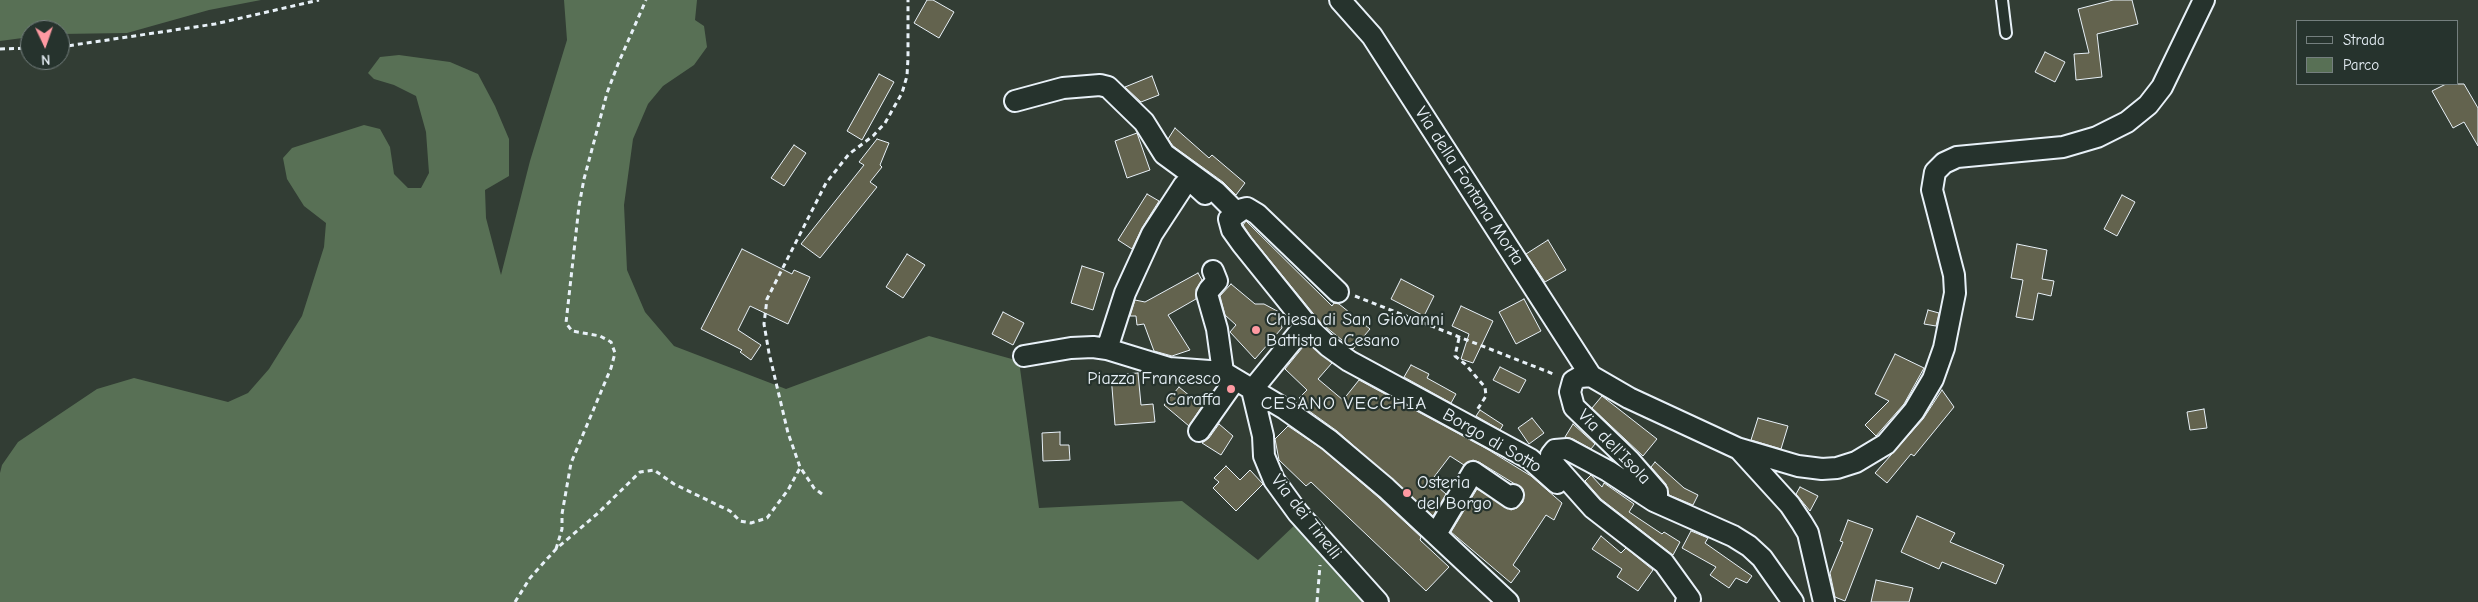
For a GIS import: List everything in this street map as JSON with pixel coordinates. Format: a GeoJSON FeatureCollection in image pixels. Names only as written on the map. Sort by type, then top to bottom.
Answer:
{"type":"FeatureCollection","features":[{"type":"Feature","properties":{"kind":"street","name":"Via della Fontana Morta"},"geometry":{"type":"LineString","coordinates":[[1340,0],[1372,36],[1582,379]]}},
{"type":"Feature","properties":{"kind":"street"},"geometry":{"type":"LineString","coordinates":[[1582,379],[1624,396],[1737,448],[1798,466],[1828,469],[1856,462],[1886,444],[1914,411],[1933,379],[1944,348],[1954,306],[1954,275],[1932,190],[1935,172],[1944,163],[1957,157],[2064,147],[2097,137],[2127,122],[2148,106],[2162,86],[2204,0]]}},
{"type":"Feature","properties":{"kind":"street"},"geometry":{"type":"LineString","coordinates":[[1015,102],[1063,88],[1100,85],[1108,87],[1149,128],[1164,154],[1212,189],[1233,216]]}},
{"type":"Feature","properties":{"kind":"street"},"geometry":{"type":"LineString","coordinates":[[1107,349],[1125,293],[1152,234],[1184,185],[1188,182],[1196,185],[1233,216]]}},
{"type":"Feature","properties":{"kind":"street"},"geometry":{"type":"LineString","coordinates":[[1233,216],[1247,208],[1257,214],[1338,292]]}},
{"type":"Feature","properties":{"kind":"street","name":"Borgo di Sotto"},"geometry":{"type":"LineString","coordinates":[[1233,216],[1234,234],[1306,324],[1328,346],[1349,361],[1531,468],[1582,510],[1588,511],[1593,508],[1664,563],[1688,601]]}},
{"type":"Feature","properties":{"kind":"street","name":"Via dei Tinelli"},"geometry":{"type":"LineString","coordinates":[[1213,271],[1217,281],[1208,294],[1236,381],[1262,436],[1264,456],[1271,474],[1298,513],[1378,602]]}},
{"type":"Feature","properties":{"kind":"street"},"geometry":{"type":"LineString","coordinates":[[1199,431],[1236,381],[1306,324]]}},
{"type":"Feature","properties":{"kind":"street"},"geometry":{"type":"LineString","coordinates":[[1024,356],[1071,348],[1107,349],[1169,368],[1236,381],[1285,409],[1329,440],[1386,488],[1508,602]]}},
{"type":"Feature","properties":{"kind":"street","name":"Via dell'Isola"},"geometry":{"type":"LineString","coordinates":[[1582,379],[1570,392],[1574,407],[1630,460],[1657,492],[1657,497],[1654,501]]}},
{"type":"Feature","properties":{"kind":"street","name":"Via dell'Isola"},"geometry":{"type":"LineString","coordinates":[[1593,508],[1552,462],[1552,453],[1557,448],[1570,450],[1654,501],[1749,546],[1762,558],[1793,602]]}},
{"type":"Feature","properties":{"kind":"street"},"geometry":{"type":"LineString","coordinates":[[1737,448],[1790,505],[1808,533],[1824,602]]}},
{"type":"Feature","properties":{"kind":"street"},"geometry":{"type":"LineString","coordinates":[[1436,534],[1473,472],[1511,498],[1513,495]]}},
{"type":"Feature","properties":{"kind":"lane"},"geometry":{"type":"LineString","coordinates":[[2002,0],[2006,33]]}},
{"type":"Feature","properties":{"kind":"path"},"geometry":{"type":"LineString","coordinates":[[70,46],[203,26],[319,0]]}},
{"type":"Feature","properties":{"kind":"path"},"geometry":{"type":"LineString","coordinates":[[556,549],[562,529],[562,514],[571,463],[611,368],[615,353],[611,342],[600,336],[572,331],[566,323],[581,197],[608,93],[627,43],[645,7],[646,0]]}},
{"type":"Feature","properties":{"kind":"path"},"geometry":{"type":"LineString","coordinates":[[822,494],[814,488],[800,467],[788,434],[764,324],[767,299],[826,183],[849,154],[873,136],[886,123],[902,93],[907,76],[908,0]]}},
{"type":"Feature","properties":{"kind":"path"},"geometry":{"type":"LineString","coordinates":[[0,49],[20,48]]}},
{"type":"Feature","properties":{"kind":"path"},"geometry":{"type":"LineString","coordinates":[[1338,292],[1343,292],[1459,338],[1582,379]]}},
{"type":"Feature","properties":{"kind":"path"},"geometry":{"type":"LineString","coordinates":[[1459,338],[1455,356],[1465,364],[1485,387],[1486,396],[1476,411]]}},
{"type":"Feature","properties":{"kind":"path"},"geometry":{"type":"LineString","coordinates":[[515,602],[530,578],[556,549],[597,514],[640,472],[654,470],[674,484],[730,511],[740,521],[751,523],[767,518],[788,490],[800,467]]}},
{"type":"Feature","properties":{"kind":"path"},"geometry":{"type":"LineString","coordinates":[[1317,602],[1318,567],[1334,553]]}},
{"type":"Feature","properties":{"kind":"green space"},"geometry":{"type":"Polygon","coordinates":[[[0,0],[261,0],[209,10],[127,33],[70,34],[70,20],[20,20],[20,38],[0,41],[0,0]]]}},
{"type":"Feature","properties":{"kind":"green space"},"geometry":{"type":"Polygon","coordinates":[[[564,0],[697,0],[695,20],[704,26],[707,47],[694,65],[663,86],[648,104],[633,139],[624,205],[627,270],[645,312],[674,346],[786,389],[929,336],[1019,361],[1039,508],[1182,501],[1258,560],[1298,522],[1369,602],[0,602],[0,473],[2,465],[18,442],[97,389],[134,378],[228,402],[248,393],[269,369],[302,316],[324,247],[326,223],[304,206],[287,179],[283,158],[292,148],[364,125],[380,129],[390,147],[394,174],[408,188],[421,188],[429,173],[426,132],[416,96],[394,85],[374,79],[368,73],[380,57],[399,55],[450,62],[478,74],[495,106],[509,139],[509,176],[485,190],[486,218],[501,275],[530,161],[567,40],[564,0]]]}},
{"type":"Feature","properties":{"kind":"building"},"geometry":{"type":"Polygon","coordinates":[[[927,0],[933,0],[954,12],[939,38],[914,23],[927,0]]]}},
{"type":"Feature","properties":{"kind":"building"},"geometry":{"type":"Polygon","coordinates":[[[2113,0],[2132,0],[2138,24],[2097,34],[2102,77],[2076,80],[2074,54],[2089,53],[2078,9],[2113,0]]]}},
{"type":"Feature","properties":{"kind":"building"},"geometry":{"type":"Polygon","coordinates":[[[2045,52],[2065,62],[2055,82],[2035,72],[2045,52]]]}},
{"type":"Feature","properties":{"kind":"building"},"geometry":{"type":"Polygon","coordinates":[[[879,74],[894,82],[862,140],[847,131],[879,74]]]}},
{"type":"Feature","properties":{"kind":"building"},"geometry":{"type":"Polygon","coordinates":[[[1152,76],[1159,95],[1141,102],[1125,87],[1152,76]]]}},
{"type":"Feature","properties":{"kind":"building"},"geometry":{"type":"Polygon","coordinates":[[[2464,84],[2478,108],[2478,146],[2464,122],[2453,128],[2432,91],[2444,85],[2464,84]]]}},
{"type":"Feature","properties":{"kind":"building"},"geometry":{"type":"Polygon","coordinates":[[[1175,128],[1209,158],[1212,155],[1245,183],[1236,195],[1223,182],[1173,146],[1168,139],[1175,128]]]}},
{"type":"Feature","properties":{"kind":"building"},"geometry":{"type":"Polygon","coordinates":[[[1137,133],[1150,170],[1127,178],[1115,141],[1137,133]]]}},
{"type":"Feature","properties":{"kind":"building"},"geometry":{"type":"Polygon","coordinates":[[[877,139],[889,143],[880,165],[882,167],[870,182],[877,187],[820,258],[801,244],[864,165],[859,162],[877,139]]]}},
{"type":"Feature","properties":{"kind":"building"},"geometry":{"type":"Polygon","coordinates":[[[794,145],[806,153],[784,186],[771,178],[794,145]]]}},
{"type":"Feature","properties":{"kind":"building"},"geometry":{"type":"Polygon","coordinates":[[[1147,194],[1159,201],[1142,228],[1132,249],[1118,240],[1147,194]]]}},
{"type":"Feature","properties":{"kind":"building"},"geometry":{"type":"Polygon","coordinates":[[[2122,195],[2135,202],[2117,236],[2104,229],[2122,195]]]}},
{"type":"Feature","properties":{"kind":"building"},"geometry":{"type":"Polygon","coordinates":[[[1246,221],[1332,306],[1334,303],[1339,304],[1370,329],[1353,349],[1321,323],[1251,237],[1243,225],[1246,221]]]}},
{"type":"Feature","properties":{"kind":"building"},"geometry":{"type":"Polygon","coordinates":[[[1548,240],[1566,270],[1545,282],[1526,254],[1548,240]]]}},
{"type":"Feature","properties":{"kind":"building"},"geometry":{"type":"Polygon","coordinates":[[[2017,244],[2047,250],[2042,279],[2054,281],[2051,296],[2038,293],[2033,320],[2016,317],[2023,280],[2011,278],[2017,244]]]}},
{"type":"Feature","properties":{"kind":"building"},"geometry":{"type":"Polygon","coordinates":[[[742,249],[792,274],[794,270],[810,277],[788,324],[750,306],[738,330],[761,345],[751,360],[740,352],[742,350],[701,329],[742,249]]]}},
{"type":"Feature","properties":{"kind":"building"},"geometry":{"type":"Polygon","coordinates":[[[907,254],[925,265],[903,298],[886,287],[907,254]]]}},
{"type":"Feature","properties":{"kind":"building"},"geometry":{"type":"Polygon","coordinates":[[[1082,266],[1104,273],[1093,310],[1071,303],[1082,266]]]}},
{"type":"Feature","properties":{"kind":"building"},"geometry":{"type":"Polygon","coordinates":[[[1198,273],[1202,280],[1196,289],[1196,299],[1168,315],[1190,350],[1172,356],[1154,351],[1144,324],[1137,325],[1136,316],[1130,316],[1135,300],[1145,302],[1198,273]]]}},
{"type":"Feature","properties":{"kind":"building"},"geometry":{"type":"Polygon","coordinates":[[[1401,279],[1434,296],[1424,316],[1391,299],[1401,279]]]}},
{"type":"Feature","properties":{"kind":"building","name":"Chiesa di San Giovanni Battista a Cesano"},"geometry":{"type":"Polygon","coordinates":[[[1231,284],[1255,304],[1264,304],[1279,312],[1282,328],[1255,359],[1230,332],[1236,325],[1225,315],[1220,296],[1231,284]]]}},
{"type":"Feature","properties":{"kind":"building"},"geometry":{"type":"Polygon","coordinates":[[[1524,299],[1541,331],[1516,344],[1499,312],[1524,299]]]}},
{"type":"Feature","properties":{"kind":"building"},"geometry":{"type":"Polygon","coordinates":[[[1461,306],[1493,321],[1473,363],[1461,359],[1469,334],[1452,326],[1461,306]]]}},
{"type":"Feature","properties":{"kind":"building"},"geometry":{"type":"Polygon","coordinates":[[[1928,310],[1939,313],[1936,326],[1924,324],[1928,310]]]}},
{"type":"Feature","properties":{"kind":"building"},"geometry":{"type":"Polygon","coordinates":[[[1003,312],[1024,323],[1013,345],[992,334],[1003,312]]]}},
{"type":"Feature","properties":{"kind":"building"},"geometry":{"type":"Polygon","coordinates":[[[1307,342],[1332,363],[1318,379],[1343,400],[1359,380],[1487,449],[1531,476],[1562,503],[1554,520],[1546,515],[1513,565],[1520,571],[1511,583],[1451,532],[1477,489],[1511,510],[1517,508],[1523,502],[1523,489],[1479,462],[1473,460],[1464,465],[1450,456],[1431,481],[1446,494],[1433,516],[1337,431],[1305,408],[1308,405],[1299,398],[1307,390],[1285,369],[1307,342]]]}},
{"type":"Feature","properties":{"kind":"building"},"geometry":{"type":"Polygon","coordinates":[[[1895,354],[1924,368],[1904,404],[1876,436],[1865,425],[1889,401],[1875,394],[1895,354]]]}},
{"type":"Feature","properties":{"kind":"building"},"geometry":{"type":"Polygon","coordinates":[[[1411,365],[1429,374],[1427,378],[1456,394],[1451,403],[1404,377],[1411,365]]]}},
{"type":"Feature","properties":{"kind":"building"},"geometry":{"type":"Polygon","coordinates":[[[1500,367],[1526,380],[1519,393],[1493,380],[1500,367]]]}},
{"type":"Feature","properties":{"kind":"building"},"geometry":{"type":"Polygon","coordinates":[[[1138,373],[1141,405],[1153,404],[1155,422],[1115,425],[1111,375],[1138,373]]]}},
{"type":"Feature","properties":{"kind":"building"},"geometry":{"type":"Polygon","coordinates":[[[1179,387],[1202,406],[1189,426],[1164,405],[1179,387]]]}},
{"type":"Feature","properties":{"kind":"building"},"geometry":{"type":"Polygon","coordinates":[[[1942,390],[1954,407],[1914,456],[1911,454],[1887,483],[1875,473],[1923,419],[1942,390]]]}},
{"type":"Feature","properties":{"kind":"building"},"geometry":{"type":"Polygon","coordinates":[[[1602,396],[1657,439],[1643,456],[1592,408],[1602,396]]]}},
{"type":"Feature","properties":{"kind":"building"},"geometry":{"type":"Polygon","coordinates":[[[2204,409],[2207,428],[2190,430],[2187,412],[2204,409]]]}},
{"type":"Feature","properties":{"kind":"building"},"geometry":{"type":"Polygon","coordinates":[[[1480,410],[1503,425],[1500,430],[1476,416],[1480,410]]]}},
{"type":"Feature","properties":{"kind":"building"},"geometry":{"type":"Polygon","coordinates":[[[1532,418],[1544,433],[1529,444],[1518,428],[1532,418]]]}},
{"type":"Feature","properties":{"kind":"building"},"geometry":{"type":"Polygon","coordinates":[[[1758,418],[1788,426],[1781,449],[1751,440],[1758,418]]]}},
{"type":"Feature","properties":{"kind":"building"},"geometry":{"type":"Polygon","coordinates":[[[1219,424],[1233,436],[1221,455],[1202,443],[1209,438],[1219,424]]]}},
{"type":"Feature","properties":{"kind":"building"},"geometry":{"type":"Polygon","coordinates":[[[1573,424],[1595,444],[1591,449],[1573,439],[1565,437],[1573,424]]]}},
{"type":"Feature","properties":{"kind":"building"},"geometry":{"type":"Polygon","coordinates":[[[1288,426],[1322,449],[1378,497],[1421,537],[1420,540],[1449,567],[1426,591],[1311,482],[1306,486],[1279,460],[1275,439],[1288,426]]]}},
{"type":"Feature","properties":{"kind":"building"},"geometry":{"type":"Polygon","coordinates":[[[1060,432],[1060,445],[1069,445],[1070,460],[1043,461],[1042,433],[1060,432]]]}},
{"type":"Feature","properties":{"kind":"building"},"geometry":{"type":"Polygon","coordinates":[[[1655,462],[1684,488],[1698,495],[1693,505],[1669,495],[1666,484],[1651,467],[1655,462]]]}},
{"type":"Feature","properties":{"kind":"building"},"geometry":{"type":"Polygon","coordinates":[[[1226,466],[1240,480],[1250,470],[1263,484],[1236,511],[1213,488],[1219,482],[1214,478],[1226,466]]]}},
{"type":"Feature","properties":{"kind":"building"},"geometry":{"type":"Polygon","coordinates":[[[1591,475],[1602,487],[1604,483],[1634,504],[1629,512],[1662,534],[1664,532],[1680,542],[1673,555],[1601,499],[1585,481],[1591,475]]]}},
{"type":"Feature","properties":{"kind":"building"},"geometry":{"type":"Polygon","coordinates":[[[1800,487],[1818,496],[1810,511],[1796,494],[1800,487]]]}},
{"type":"Feature","properties":{"kind":"building"},"geometry":{"type":"Polygon","coordinates":[[[1917,516],[1955,533],[1950,542],[2004,565],[1996,584],[1942,562],[1939,569],[1901,552],[1917,516]]]}},
{"type":"Feature","properties":{"kind":"building"},"geometry":{"type":"Polygon","coordinates":[[[1848,520],[1873,529],[1845,601],[1835,597],[1830,573],[1843,542],[1840,541],[1848,520]]]}},
{"type":"Feature","properties":{"kind":"building"},"geometry":{"type":"Polygon","coordinates":[[[1691,531],[1708,538],[1705,543],[1752,576],[1747,583],[1736,578],[1729,588],[1710,575],[1716,567],[1682,548],[1691,531]]]}},
{"type":"Feature","properties":{"kind":"building"},"geometry":{"type":"Polygon","coordinates":[[[1601,536],[1621,553],[1626,548],[1653,570],[1638,591],[1617,577],[1622,569],[1592,549],[1601,536]]]}},
{"type":"Feature","properties":{"kind":"building"},"geometry":{"type":"Polygon","coordinates":[[[1876,580],[1913,588],[1909,602],[1871,602],[1876,580]]]}},
{"type":"Feature","properties":{"kind":"place","name":"Chiesa di San Giovanni Battista a Cesano"},"geometry":{"type":"Point","coordinates":[1256,330]}},
{"type":"Feature","properties":{"kind":"place","name":"Piazza Francesco Caraffa"},"geometry":{"type":"Point","coordinates":[1231,389]}},
{"type":"Feature","properties":{"kind":"place","name":"Osteria del Borgo"},"geometry":{"type":"Point","coordinates":[1407,493]}},
{"type":"Feature","properties":{"kind":"district","name":"CESANO VECCHIA"},"geometry":{"type":"Point","coordinates":[1344,404]}}]}
